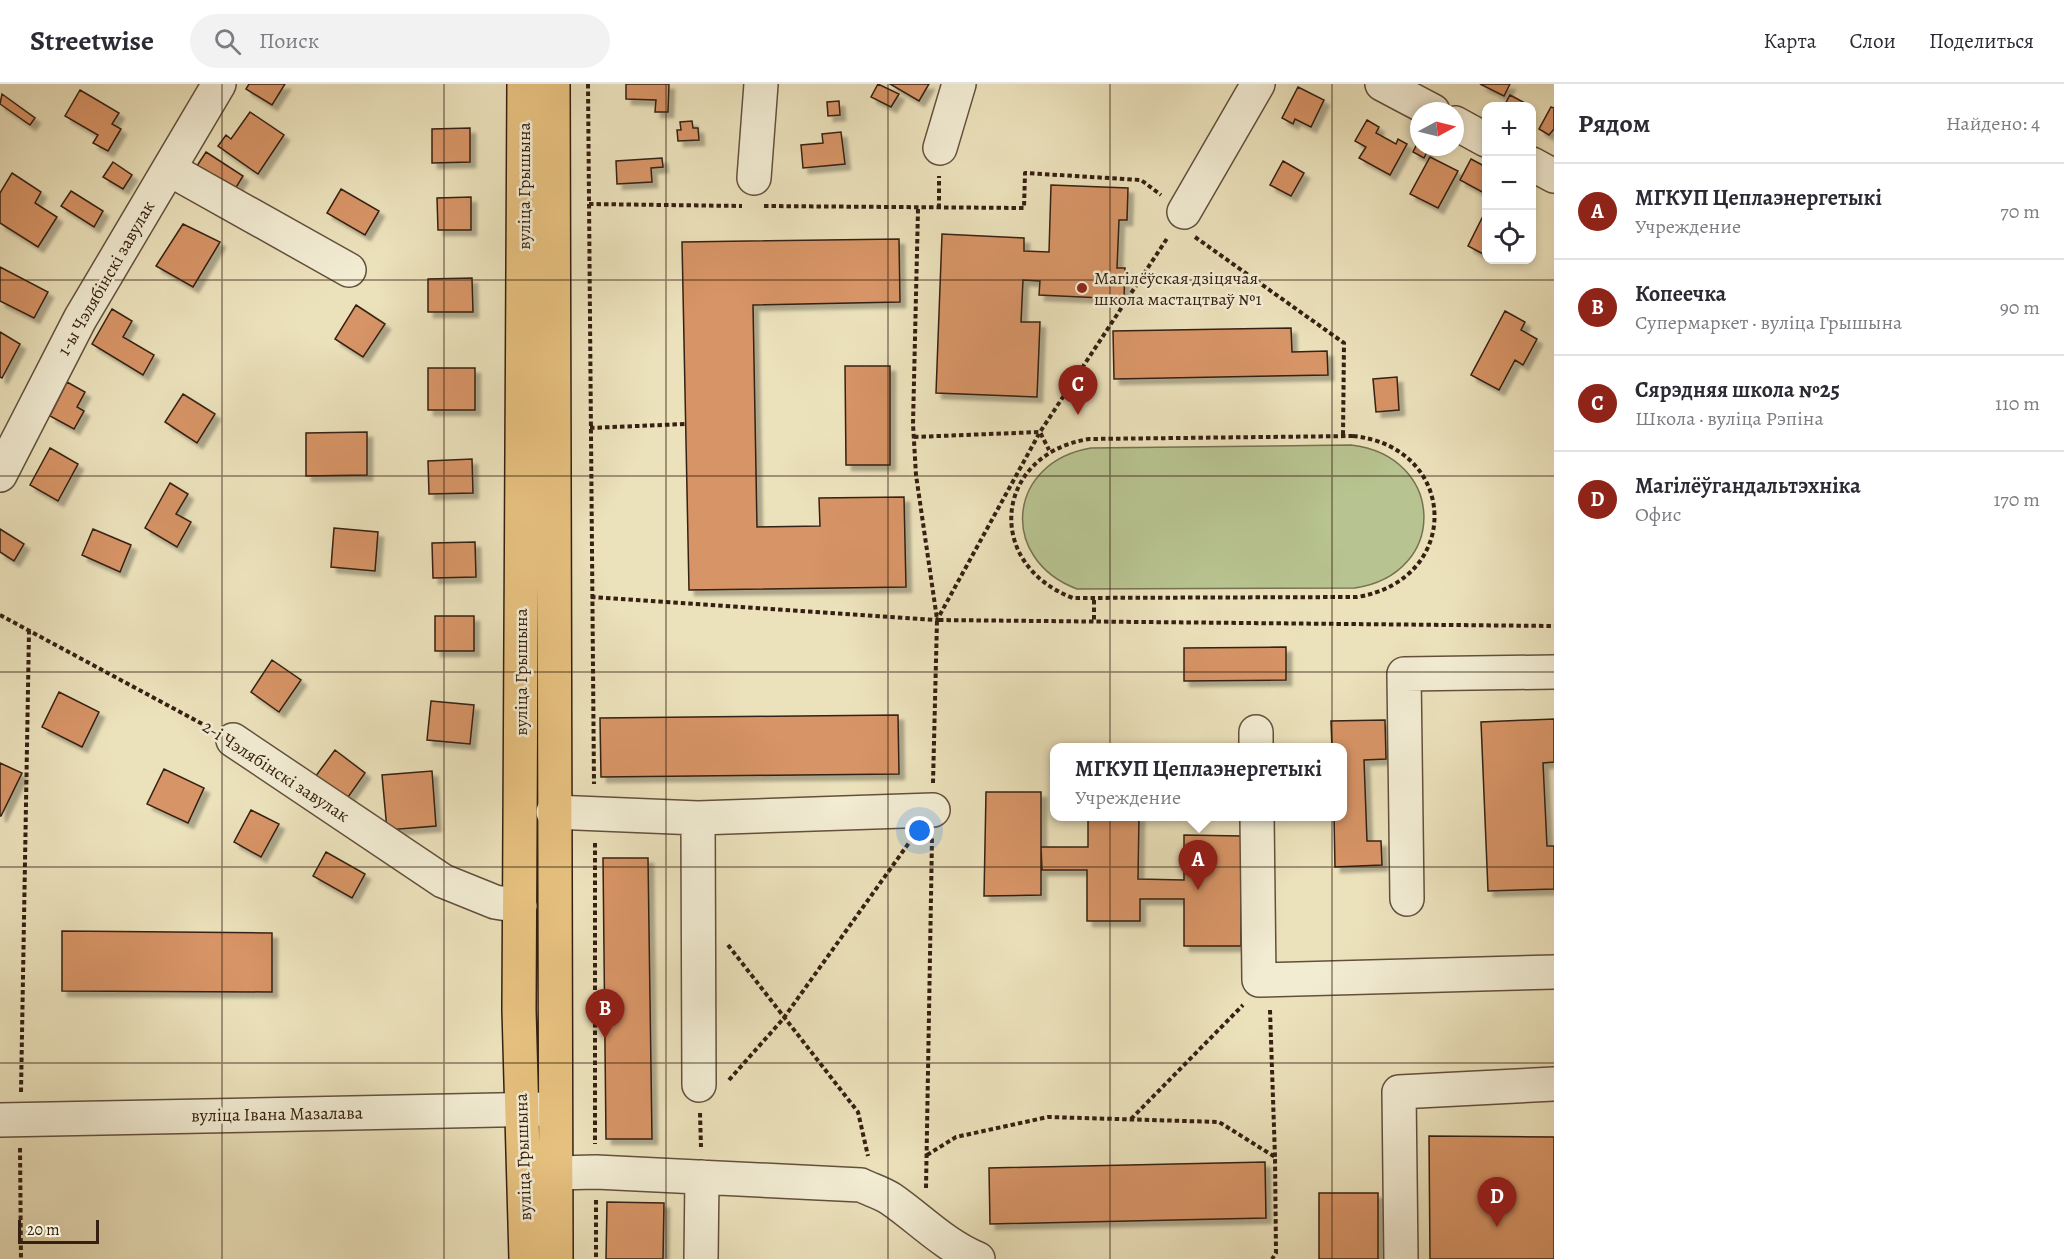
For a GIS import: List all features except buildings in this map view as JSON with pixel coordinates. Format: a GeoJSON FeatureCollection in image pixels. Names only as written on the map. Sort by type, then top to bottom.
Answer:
{"type":"FeatureCollection","features":[{"type":"Feature","properties":{"kind":"main road","name":"вуліца Грышына"},"geometry":{"type":"LineString","coordinates":[[524,84],[520,906],[526,1259]]}},
{"type":"Feature","properties":{"kind":"main road","name":"вуліца Грышына"},"geometry":{"type":"LineString","coordinates":[[554,84],[553,812],[556,1259]]}},
{"type":"Feature","properties":{"kind":"street","name":"1-ы Чэлябінскі завулак"},"geometry":{"type":"LineString","coordinates":[[0,475],[80,319],[219,84]]}},
{"type":"Feature","properties":{"kind":"street"},"geometry":{"type":"LineString","coordinates":[[754,178],[761,84]]}},
{"type":"Feature","properties":{"kind":"street"},"geometry":{"type":"LineString","coordinates":[[940,148],[959,84]]}},
{"type":"Feature","properties":{"kind":"street"},"geometry":{"type":"LineString","coordinates":[[1180,218],[1258,84]]}},
{"type":"Feature","properties":{"kind":"street"},"geometry":{"type":"LineString","coordinates":[[1382,84],[1415,102]]}},
{"type":"Feature","properties":{"kind":"street"},"geometry":{"type":"LineString","coordinates":[[1464,128],[1482,138]]}},
{"type":"Feature","properties":{"kind":"street"},"geometry":{"type":"LineString","coordinates":[[1536,166],[1554,176]]}},
{"type":"Feature","properties":{"kind":"street"},"geometry":{"type":"LineString","coordinates":[[169,170],[349,270]]}},
{"type":"Feature","properties":{"kind":"street"},"geometry":{"type":"LineString","coordinates":[[1407,899],[1404,674],[1554,672]]}},
{"type":"Feature","properties":{"kind":"street","name":"2-і Чэлябінскі завулак"},"geometry":{"type":"LineString","coordinates":[[233,740],[443,881],[495,902],[520,906]]}},
{"type":"Feature","properties":{"kind":"street"},"geometry":{"type":"LineString","coordinates":[[553,812],[699,818],[933,810]]}},
{"type":"Feature","properties":{"kind":"street"},"geometry":{"type":"LineString","coordinates":[[699,818],[708,1097]]}},
{"type":"Feature","properties":{"kind":"street"},"geometry":{"type":"LineString","coordinates":[[1257,821],[1259,980],[1554,972]]}},
{"type":"Feature","properties":{"kind":"street"},"geometry":{"type":"LineString","coordinates":[[1401,1259],[1399,1092],[1554,1084]]}},
{"type":"Feature","properties":{"kind":"street","name":"вуліца Iвана Мазалава"},"geometry":{"type":"LineString","coordinates":[[10,1119],[554,1109]]}},
{"type":"Feature","properties":{"kind":"street"},"geometry":{"type":"LineString","coordinates":[[555,1173],[596,1172],[861,1185],[890,1198],[925,1227],[963,1253],[978,1259]]}},
{"type":"Feature","properties":{"kind":"street"},"geometry":{"type":"LineString","coordinates":[[701,1259],[702,1177]]}},
{"type":"Feature","properties":{"kind":"path"},"geometry":{"type":"LineString","coordinates":[[588,84],[591,597],[595,814],[596,1259]]}},
{"type":"Feature","properties":{"kind":"path"},"geometry":{"type":"LineString","coordinates":[[589,204],[1024,208],[1024,173],[1141,180],[1180,218],[1344,343],[1343,436]]}},
{"type":"Feature","properties":{"kind":"path"},"geometry":{"type":"LineString","coordinates":[[918,208],[914,436],[916,475],[937,620],[925,1227]]}},
{"type":"Feature","properties":{"kind":"path"},"geometry":{"type":"LineString","coordinates":[[937,620],[1040,432],[1180,218]]}},
{"type":"Feature","properties":{"kind":"path"},"geometry":{"type":"LineString","coordinates":[[590,428],[686,424]]}},
{"type":"Feature","properties":{"kind":"path"},"geometry":{"type":"LineString","coordinates":[[914,436],[1040,432]]}},
{"type":"Feature","properties":{"kind":"path"},"geometry":{"type":"LineString","coordinates":[[1040,432],[1049,450]]}},
{"type":"Feature","properties":{"kind":"path"},"geometry":{"type":"LineString","coordinates":[[1343,436],[1373,438],[1392,446],[1409,458],[1423,474],[1431,494],[1435,514],[1432,536],[1425,555],[1413,572],[1397,585],[1377,594],[1357,597],[1094,600],[1073,598],[1053,590],[1036,578],[1023,562],[1015,542],[1011,522],[1013,501],[1021,481],[1049,450],[1069,442],[1089,439],[1343,436]]}},
{"type":"Feature","properties":{"kind":"path"},"geometry":{"type":"LineString","coordinates":[[591,597],[937,620],[1554,626]]}},
{"type":"Feature","properties":{"kind":"path"},"geometry":{"type":"LineString","coordinates":[[1094,600],[1094,621]]}},
{"type":"Feature","properties":{"kind":"path","name":"2-і Чэлябінскі завулак"},"geometry":{"type":"LineString","coordinates":[[0,615],[233,740]]}},
{"type":"Feature","properties":{"kind":"path"},"geometry":{"type":"LineString","coordinates":[[21,1259],[10,1119],[29,631]]}},
{"type":"Feature","properties":{"kind":"path"},"geometry":{"type":"LineString","coordinates":[[702,1177],[708,1097],[783,1019],[933,810]]}},
{"type":"Feature","properties":{"kind":"path"},"geometry":{"type":"LineString","coordinates":[[727,944],[783,1019],[858,1112],[877,1192]]}},
{"type":"Feature","properties":{"kind":"path"},"geometry":{"type":"LineString","coordinates":[[1130,1120],[1269,979]]}},
{"type":"Feature","properties":{"kind":"path"},"geometry":{"type":"LineString","coordinates":[[1269,979],[1275,1157],[1276,1252],[1272,1259]]}},
{"type":"Feature","properties":{"kind":"path"},"geometry":{"type":"LineString","coordinates":[[926,1155],[956,1137],[1048,1118],[1219,1122],[1275,1157]]}},
{"type":"Feature","properties":{"kind":"green space"},"geometry":{"type":"Polygon","coordinates":[[[1351,445],[1382,454],[1405,470],[1419,491],[1424,515],[1420,540],[1407,561],[1386,578],[1355,588],[1077,589],[1051,575],[1034,556],[1025,535],[1023,512],[1029,491],[1042,472],[1063,457],[1091,448],[1351,445]]]}},
{"type":"Feature","properties":{"kind":"place","name":"Магілёўская дзіцячая школа мастацтваў №1"},"geometry":{"type":"Point","coordinates":[1082,288]}},
{"type":"Feature","properties":{"kind":"place","name":"Сярэдняя школа №25"},"geometry":{"type":"Point","coordinates":[1078,415]}},
{"type":"Feature","properties":{"kind":"place","name":"МГКУП Цеплаэнергетыкі"},"geometry":{"type":"Point","coordinates":[1198,890]}},
{"type":"Feature","properties":{"kind":"place","name":"Копеечка"},"geometry":{"type":"Point","coordinates":[605,1039]}},
{"type":"Feature","properties":{"kind":"place","name":"Магілёўгандальтэхніка"},"geometry":{"type":"Point","coordinates":[1497,1227]}}]}
